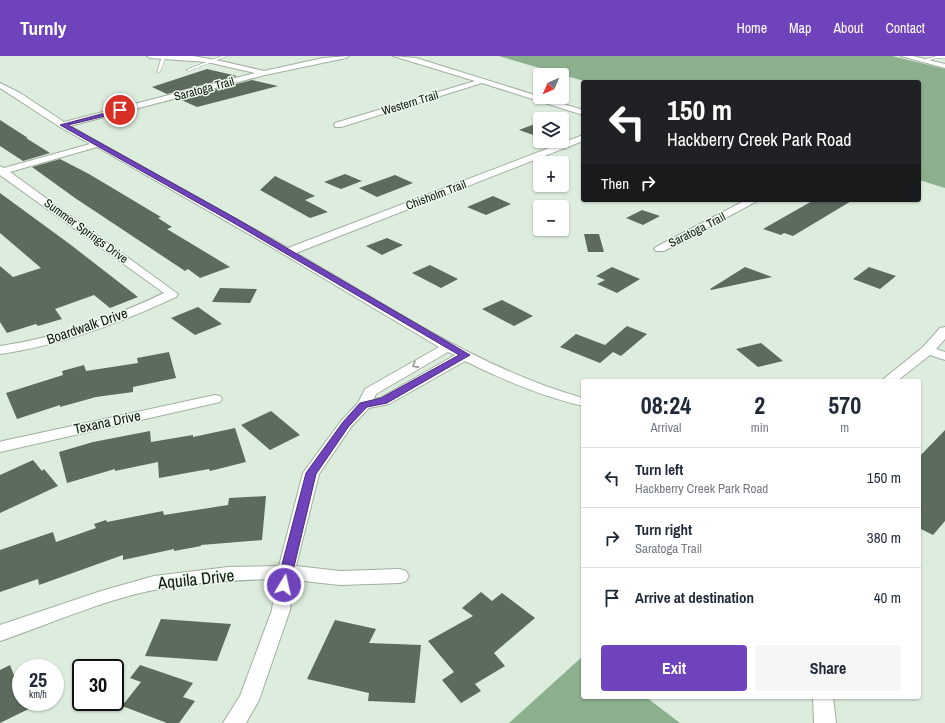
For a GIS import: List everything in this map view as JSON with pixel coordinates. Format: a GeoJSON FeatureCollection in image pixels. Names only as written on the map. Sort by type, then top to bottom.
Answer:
{"type":"FeatureCollection","features":[{"type":"Feature","properties":{"kind":"street"},"geometry":{"type":"LineString","coordinates":[[150,56],[214,61],[264,73]]}},
{"type":"Feature","properties":{"kind":"street","name":"Saratoga Trail"},"geometry":{"type":"LineString","coordinates":[[63,125],[264,73],[346,56]]}},
{"type":"Feature","properties":{"kind":"street"},"geometry":{"type":"LineString","coordinates":[[396,56],[414,59],[581,112]]}},
{"type":"Feature","properties":{"kind":"street"},"geometry":{"type":"LineString","coordinates":[[904,56],[945,66]]}},
{"type":"Feature","properties":{"kind":"street","name":"Western Trail"},"geometry":{"type":"LineString","coordinates":[[338,125],[482,81]]}},
{"type":"Feature","properties":{"kind":"street"},"geometry":{"type":"LineString","coordinates":[[0,85],[63,125],[288,252],[465,355],[506,377],[559,397],[581,402]]}},
{"type":"Feature","properties":{"kind":"street","name":"Chisholm Trail"},"geometry":{"type":"LineString","coordinates":[[288,252],[581,139]]}},
{"type":"Feature","properties":{"kind":"street"},"geometry":{"type":"LineString","coordinates":[[1,170],[99,144]]}},
{"type":"Feature","properties":{"kind":"street","name":"Summer Springs Drive"},"geometry":{"type":"LineString","coordinates":[[1,170],[172,294]]}},
{"type":"Feature","properties":{"kind":"street","name":"Saratoga Trail"},"geometry":{"type":"LineString","coordinates":[[660,249],[750,202]]}},
{"type":"Feature","properties":{"kind":"street","name":"Boardwalk Drive"},"geometry":{"type":"LineString","coordinates":[[0,350],[63,337],[105,322],[172,294]]}},
{"type":"Feature","properties":{"kind":"street"},"geometry":{"type":"LineString","coordinates":[[891,379],[939,341],[945,356]]}},
{"type":"Feature","properties":{"kind":"street"},"geometry":{"type":"LineString","coordinates":[[234,723],[249,700],[281,610],[286,572],[311,473],[346,424],[364,405],[370,392],[449,346]]}},
{"type":"Feature","properties":{"kind":"street"},"geometry":{"type":"LineString","coordinates":[[364,405],[384,401],[465,355]]}},
{"type":"Feature","properties":{"kind":"street"},"geometry":{"type":"LineString","coordinates":[[382,384],[398,393]]}},
{"type":"Feature","properties":{"kind":"street","name":"Texana Drive"},"geometry":{"type":"LineString","coordinates":[[0,447],[214,398]]}},
{"type":"Feature","properties":{"kind":"street","name":"Aquila Drive"},"geometry":{"type":"LineString","coordinates":[[0,633],[100,598],[154,583],[228,574],[286,572],[340,578],[400,576]]}},
{"type":"Feature","properties":{"kind":"street"},"geometry":{"type":"LineString","coordinates":[[823,699],[825,723]]}},
{"type":"Feature","properties":{"kind":"lane"},"geometry":{"type":"LineString","coordinates":[[158,72],[164,56]]}},
{"type":"Feature","properties":{"kind":"lane"},"geometry":{"type":"LineString","coordinates":[[188,70],[225,56]]}},
{"type":"Feature","properties":{"kind":"lane"},"geometry":{"type":"LineString","coordinates":[[923,61],[936,56],[945,57]]}},
{"type":"Feature","properties":{"kind":"green space"},"geometry":{"type":"Polygon","coordinates":[[[499,56],[892,56],[945,69],[945,188],[921,181],[921,80],[581,80],[569,77],[569,68],[540,68],[499,56]]]}},
{"type":"Feature","properties":{"kind":"green space"},"geometry":{"type":"Polygon","coordinates":[[[581,658],[581,699],[649,699],[680,723],[509,723],[581,658]]]}},
{"type":"Feature","properties":{"kind":"building"},"geometry":{"type":"Polygon","coordinates":[[[207,69],[237,76],[167,94],[152,87],[207,69]]]}},
{"type":"Feature","properties":{"kind":"building"},"geometry":{"type":"Polygon","coordinates":[[[252,80],[278,86],[197,107],[179,99],[252,80]]]}},
{"type":"Feature","properties":{"kind":"building"},"geometry":{"type":"Polygon","coordinates":[[[0,120],[50,153],[23,161],[0,146],[0,120]]]}},
{"type":"Feature","properties":{"kind":"building"},"geometry":{"type":"Polygon","coordinates":[[[533,125],[533,135],[519,130],[533,125]]]}},
{"type":"Feature","properties":{"kind":"building"},"geometry":{"type":"Polygon","coordinates":[[[60,159],[89,174],[161,217],[158,218],[172,227],[167,229],[230,267],[200,278],[188,269],[185,271],[75,198],[32,167],[60,159]]]}},
{"type":"Feature","properties":{"kind":"building"},"geometry":{"type":"Polygon","coordinates":[[[345,174],[362,181],[341,189],[324,182],[345,174]]]}},
{"type":"Feature","properties":{"kind":"building"},"geometry":{"type":"Polygon","coordinates":[[[395,175],[413,183],[377,197],[359,188],[395,175]]]}},
{"type":"Feature","properties":{"kind":"building"},"geometry":{"type":"Polygon","coordinates":[[[275,176],[315,196],[305,200],[328,212],[310,218],[260,190],[275,176]]]}},
{"type":"Feature","properties":{"kind":"building"},"geometry":{"type":"Polygon","coordinates":[[[0,193],[71,245],[138,297],[110,308],[94,295],[55,309],[62,319],[38,326],[36,324],[7,333],[0,322],[0,266],[13,277],[41,268],[0,233],[0,193]]]}},
{"type":"Feature","properties":{"kind":"building"},"geometry":{"type":"Polygon","coordinates":[[[493,196],[511,204],[486,215],[467,207],[493,196]]]}},
{"type":"Feature","properties":{"kind":"building"},"geometry":{"type":"Polygon","coordinates":[[[810,202],[850,202],[793,236],[784,233],[781,235],[763,229],[810,202]]]}},
{"type":"Feature","properties":{"kind":"building"},"geometry":{"type":"Polygon","coordinates":[[[642,210],[660,216],[643,225],[626,218],[642,210]]]}},
{"type":"Feature","properties":{"kind":"building"},"geometry":{"type":"Polygon","coordinates":[[[584,234],[599,234],[604,252],[588,252],[584,234]]]}},
{"type":"Feature","properties":{"kind":"building"},"geometry":{"type":"Polygon","coordinates":[[[387,238],[403,245],[382,255],[366,246],[387,238]]]}},
{"type":"Feature","properties":{"kind":"building"},"geometry":{"type":"Polygon","coordinates":[[[430,265],[458,279],[441,288],[412,273],[430,265]]]}},
{"type":"Feature","properties":{"kind":"building"},"geometry":{"type":"Polygon","coordinates":[[[612,267],[640,279],[617,293],[597,284],[605,280],[596,276],[612,267]]]}},
{"type":"Feature","properties":{"kind":"building"},"geometry":{"type":"Polygon","coordinates":[[[745,267],[772,277],[710,289],[745,267]]]}},
{"type":"Feature","properties":{"kind":"building"},"geometry":{"type":"Polygon","coordinates":[[[869,267],[896,276],[880,289],[853,279],[869,267]]]}},
{"type":"Feature","properties":{"kind":"building"},"geometry":{"type":"Polygon","coordinates":[[[220,288],[257,289],[250,303],[212,302],[220,288]]]}},
{"type":"Feature","properties":{"kind":"building"},"geometry":{"type":"Polygon","coordinates":[[[502,300],[533,316],[514,326],[482,309],[502,300]]]}},
{"type":"Feature","properties":{"kind":"building"},"geometry":{"type":"Polygon","coordinates":[[[198,307],[222,324],[195,335],[171,318],[198,307]]]}},
{"type":"Feature","properties":{"kind":"building"},"geometry":{"type":"Polygon","coordinates":[[[627,326],[647,334],[621,356],[613,352],[600,363],[560,347],[576,334],[605,345],[627,326]]]}},
{"type":"Feature","properties":{"kind":"building"},"geometry":{"type":"Polygon","coordinates":[[[761,343],[783,361],[758,367],[736,349],[761,343]]]}},
{"type":"Feature","properties":{"kind":"building"},"geometry":{"type":"Polygon","coordinates":[[[169,352],[176,378],[133,387],[133,392],[96,397],[60,407],[60,405],[17,419],[6,393],[63,375],[62,371],[84,365],[86,371],[138,363],[137,358],[169,352]]]}},
{"type":"Feature","properties":{"kind":"building"},"geometry":{"type":"Polygon","coordinates":[[[271,411],[300,435],[270,450],[241,425],[271,411]]]}},
{"type":"Feature","properties":{"kind":"building"},"geometry":{"type":"Polygon","coordinates":[[[235,428],[246,462],[210,471],[209,469],[159,478],[158,462],[115,471],[115,469],[67,483],[59,452],[93,442],[150,431],[151,442],[193,435],[193,437],[235,428]]]}},
{"type":"Feature","properties":{"kind":"building"},"geometry":{"type":"Polygon","coordinates":[[[945,430],[945,521],[933,535],[921,529],[921,455],[945,430]]]}},
{"type":"Feature","properties":{"kind":"building"},"geometry":{"type":"Polygon","coordinates":[[[33,460],[42,471],[44,469],[58,486],[0,513],[0,475],[33,460]]]}},
{"type":"Feature","properties":{"kind":"building"},"geometry":{"type":"Polygon","coordinates":[[[266,496],[262,540],[201,545],[123,560],[123,555],[39,585],[38,579],[0,592],[0,550],[53,532],[56,542],[96,528],[94,524],[106,520],[107,522],[163,511],[164,515],[228,505],[229,498],[266,496]]]}},
{"type":"Feature","properties":{"kind":"building"},"geometry":{"type":"Polygon","coordinates":[[[481,592],[492,601],[502,593],[535,618],[494,653],[505,666],[475,684],[481,691],[461,703],[442,680],[454,672],[428,641],[473,616],[462,608],[481,592]]]}},
{"type":"Feature","properties":{"kind":"building"},"geometry":{"type":"Polygon","coordinates":[[[161,619],[231,624],[217,661],[145,656],[161,619]]]}},
{"type":"Feature","properties":{"kind":"building"},"geometry":{"type":"Polygon","coordinates":[[[335,620],[376,629],[369,643],[421,645],[415,703],[368,701],[369,693],[307,679],[335,620]]]}},
{"type":"Feature","properties":{"kind":"building"},"geometry":{"type":"Polygon","coordinates":[[[10,665],[12,670],[12,711],[25,711],[0,723],[0,670],[10,665]]]}},
{"type":"Feature","properties":{"kind":"building"},"geometry":{"type":"Polygon","coordinates":[[[140,665],[193,683],[183,697],[195,701],[179,723],[167,723],[124,707],[124,703],[141,682],[130,678],[140,665]]]}},
{"type":"Feature","properties":{"kind":"route"},"geometry":{"type":"LineString","coordinates":[[120,110],[63,125],[140,166],[419,330],[465,355],[384,401],[364,405],[346,424],[311,473],[284,585]]}}]}
